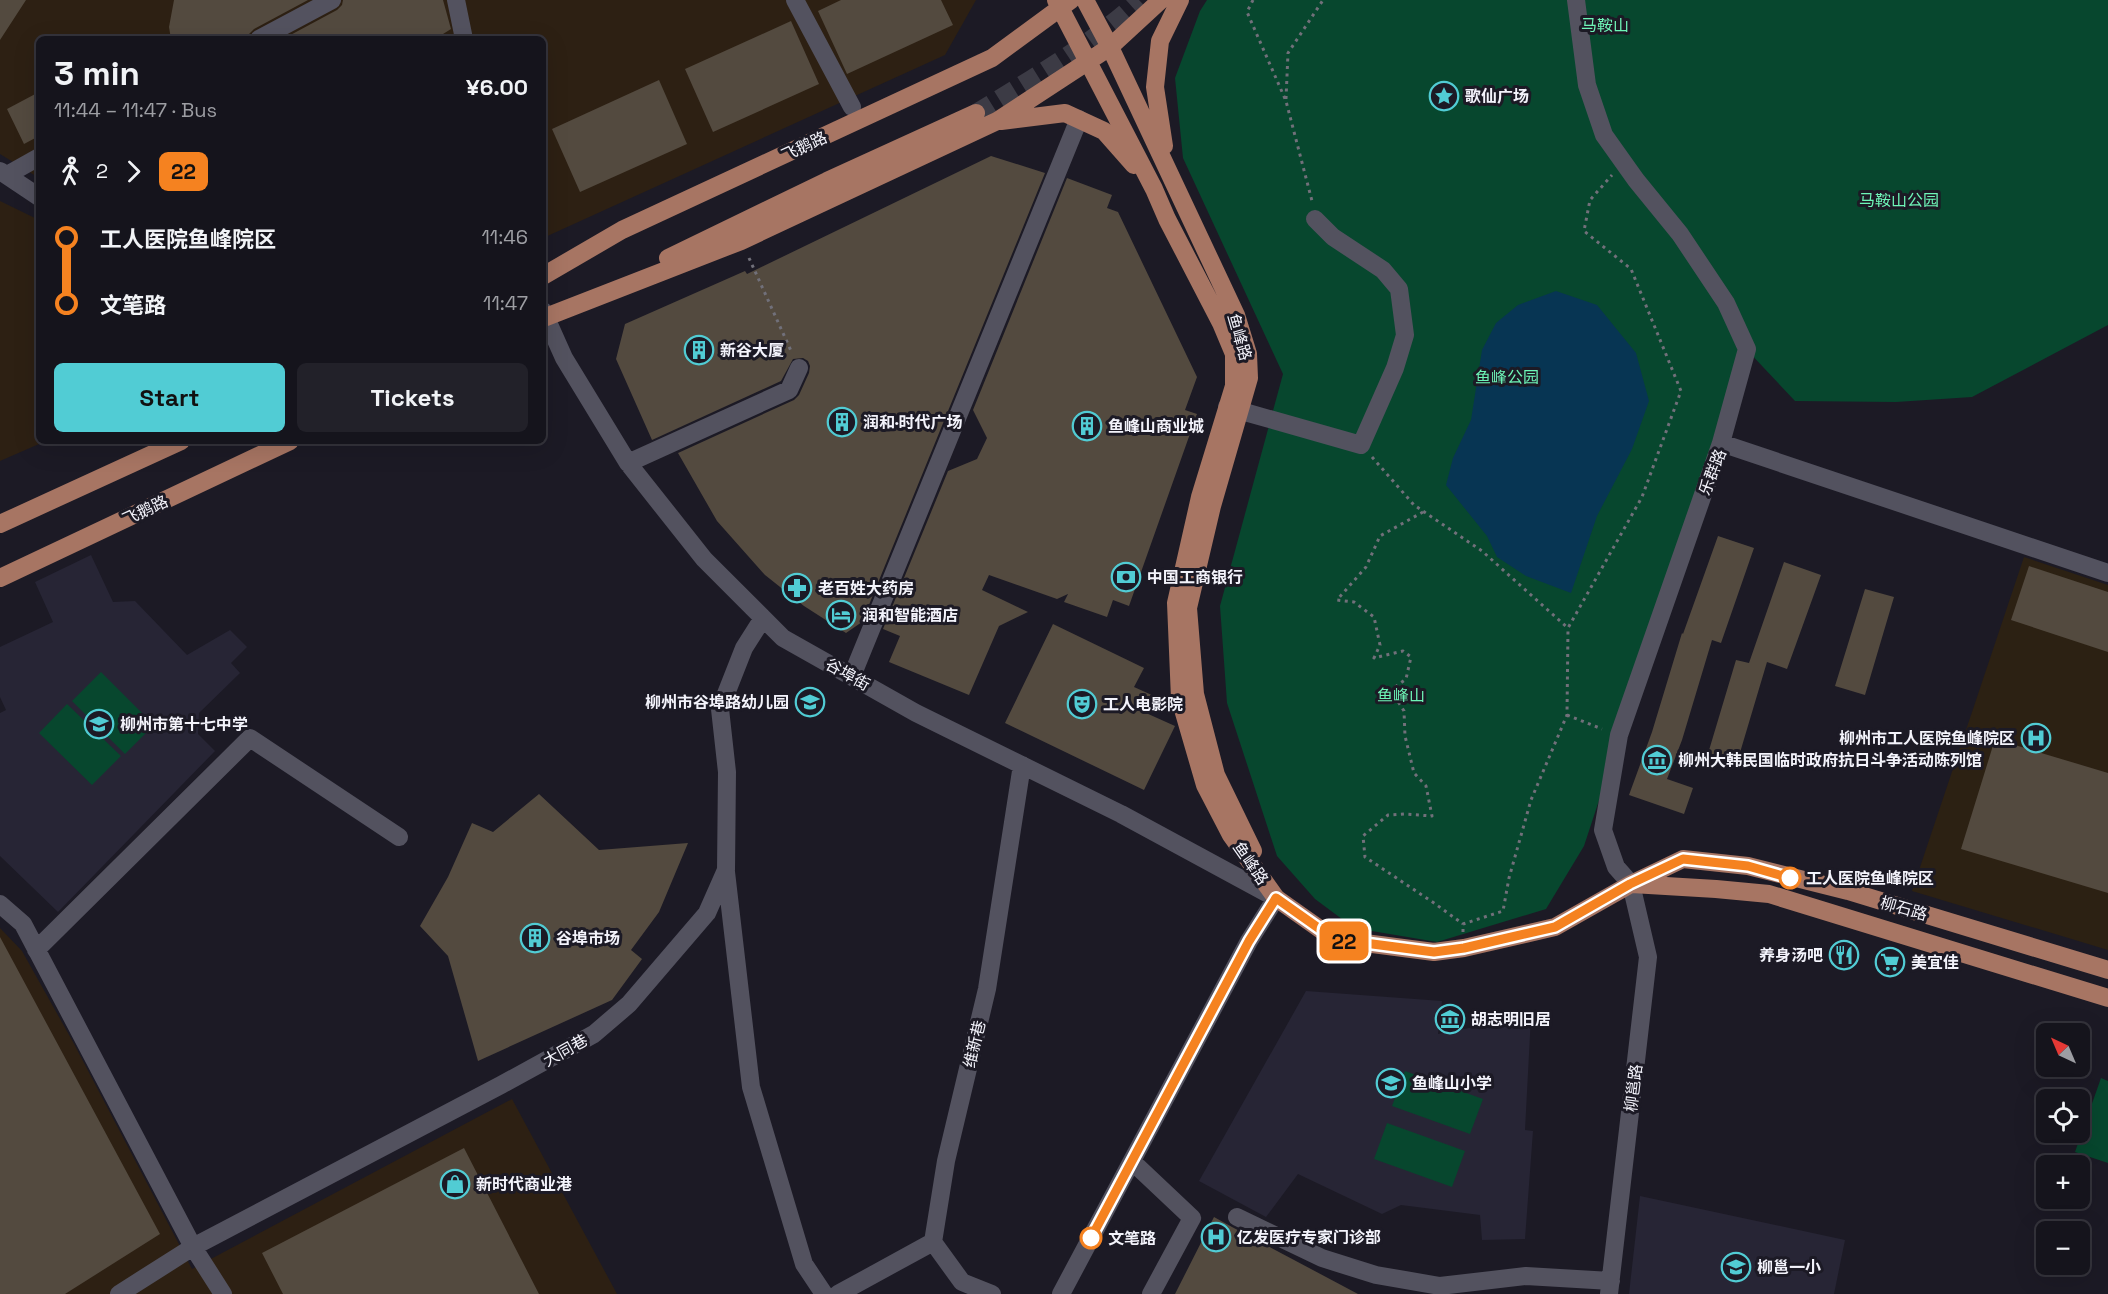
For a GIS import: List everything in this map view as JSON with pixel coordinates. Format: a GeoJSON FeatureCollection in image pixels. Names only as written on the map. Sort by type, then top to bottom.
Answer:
{"type":"FeatureCollection","features":[{"type":"Feature","properties":{"kind":"main road","name":"鱼峰路"},"geometry":{"type":"LineString","coordinates":[[1085,0],[1110,47],[1236,315],[1248,354],[1249,378],[1234,409]]}},
{"type":"Feature","properties":{"kind":"main road"},"geometry":{"type":"LineString","coordinates":[[546,314],[741,241],[997,121],[1110,47],[1161,0]]}},
{"type":"Feature","properties":{"kind":"main road"},"geometry":{"type":"LineString","coordinates":[[1170,177],[1159,123],[1155,87],[1160,41],[1180,0]]}},
{"type":"Feature","properties":{"kind":"main road","name":"鱼峰路"},"geometry":{"type":"LineString","coordinates":[[1062,3],[1088,62],[1154,189],[1221,323],[1234,354],[1234,409],[1188,608],[1195,694],[1216,775],[1276,898]]}},
{"type":"Feature","properties":{"kind":"main road","name":"飞鹅路"},"geometry":{"type":"LineString","coordinates":[[546,274],[622,230],[992,58],[1062,3]]}},
{"type":"Feature","properties":{"kind":"main road"},"geometry":{"type":"LineString","coordinates":[[546,314],[976,113]]}},
{"type":"Feature","properties":{"kind":"main road"},"geometry":{"type":"LineString","coordinates":[[997,121],[1065,113],[1079,119],[1104,131],[1154,189]]}},
{"type":"Feature","properties":{"kind":"main road"},"geometry":{"type":"LineString","coordinates":[[0,524],[174,444]]}},
{"type":"Feature","properties":{"kind":"main road","name":"飞鹅路"},"geometry":{"type":"LineString","coordinates":[[0,578],[284,444]]}},
{"type":"Feature","properties":{"kind":"main road","name":"柳石路"},"geometry":{"type":"LineString","coordinates":[[1276,898],[1334,939],[1434,952],[1464,948],[1555,927],[1630,884],[1683,859],[1748,866],[1911,909],[2108,970]]}},
{"type":"Feature","properties":{"kind":"main road","name":"柳石路"},"geometry":{"type":"LineString","coordinates":[[1630,884],[1769,894],[2108,998]]}},
{"type":"Feature","properties":{"kind":"street"},"geometry":{"type":"LineString","coordinates":[[265,36],[332,0]]}},
{"type":"Feature","properties":{"kind":"street"},"geometry":{"type":"LineString","coordinates":[[456,0],[463,36]]}},
{"type":"Feature","properties":{"kind":"street"},"geometry":{"type":"LineString","coordinates":[[795,0],[852,107]]}},
{"type":"Feature","properties":{"kind":"street"},"geometry":{"type":"LineString","coordinates":[[1576,0],[1587,86],[1604,135],[1680,234],[1726,303],[1747,349],[1721,443]]}},
{"type":"Feature","properties":{"kind":"street"},"geometry":{"type":"LineString","coordinates":[[852,676],[1079,119]]}},
{"type":"Feature","properties":{"kind":"street"},"geometry":{"type":"LineString","coordinates":[[3,173],[36,158]]}},
{"type":"Feature","properties":{"kind":"street"},"geometry":{"type":"LineString","coordinates":[[3,173],[36,195]]}},
{"type":"Feature","properties":{"kind":"street"},"geometry":{"type":"LineString","coordinates":[[1234,409],[1361,445],[1395,368],[1405,335],[1399,289],[1383,270],[1333,237],[1314,219]]}},
{"type":"Feature","properties":{"kind":"street","name":"谷埠街"},"geometry":{"type":"LineString","coordinates":[[546,319],[564,358],[628,463],[704,559],[783,638],[916,713],[1121,814],[1276,898]]}},
{"type":"Feature","properties":{"kind":"street"},"geometry":{"type":"LineString","coordinates":[[628,463],[789,390],[799,368]]}},
{"type":"Feature","properties":{"kind":"street","name":"乐群路"},"geometry":{"type":"LineString","coordinates":[[1630,884],[1616,867],[1603,830],[1619,735],[1721,443],[2108,573]]}},
{"type":"Feature","properties":{"kind":"street","name":"大同巷"},"geometry":{"type":"LineString","coordinates":[[119,1294],[193,1247],[594,1034],[629,1004],[707,913],[726,870],[727,771],[720,709],[744,648],[763,618]]}},
{"type":"Feature","properties":{"kind":"street"},"geometry":{"type":"LineString","coordinates":[[36,950],[250,738],[399,837]]}},
{"type":"Feature","properties":{"kind":"street","name":"维新巷"},"geometry":{"type":"LineString","coordinates":[[933,1242],[946,1161],[987,989],[1022,765]]}},
{"type":"Feature","properties":{"kind":"street"},"geometry":{"type":"LineString","coordinates":[[726,870],[751,1087],[804,1264],[824,1294]]}},
{"type":"Feature","properties":{"kind":"street","name":"柳邕路"},"geometry":{"type":"LineString","coordinates":[[1610,1288],[1648,957],[1630,884]]}},
{"type":"Feature","properties":{"kind":"street"},"geometry":{"type":"LineString","coordinates":[[1061,1294],[1249,941],[1276,898]]}},
{"type":"Feature","properties":{"kind":"street"},"geometry":{"type":"LineString","coordinates":[[0,904],[23,924],[193,1247],[223,1294]]}},
{"type":"Feature","properties":{"kind":"street"},"geometry":{"type":"LineString","coordinates":[[1131,1163],[1192,1218],[1152,1294]]}},
{"type":"Feature","properties":{"kind":"street"},"geometry":{"type":"LineString","coordinates":[[1237,1217],[1322,1258],[1376,1275],[1440,1286],[1526,1276],[1610,1288]]}},
{"type":"Feature","properties":{"kind":"street"},"geometry":{"type":"LineString","coordinates":[[838,1294],[933,1242],[962,1281],[992,1294]]}},
{"type":"Feature","properties":{"kind":"path"},"geometry":{"type":"LineString","coordinates":[[1253,0],[1247,12],[1286,101],[1311,194],[1314,219]]}},
{"type":"Feature","properties":{"kind":"path"},"geometry":{"type":"LineString","coordinates":[[1286,101],[1288,52],[1323,0]]}},
{"type":"Feature","properties":{"kind":"path"},"geometry":{"type":"LineString","coordinates":[[1463,924],[1503,911],[1509,878],[1531,800],[1567,715],[1568,628],[1642,497],[1681,391],[1631,269],[1584,231],[1590,200],[1623,162]]}},
{"type":"Feature","properties":{"kind":"path"},"geometry":{"type":"LineString","coordinates":[[741,241],[799,368]]}},
{"type":"Feature","properties":{"kind":"path"},"geometry":{"type":"LineString","coordinates":[[1361,445],[1414,505],[1482,551],[1568,628]]}},
{"type":"Feature","properties":{"kind":"path"},"geometry":{"type":"LineString","coordinates":[[1423,512],[1380,536],[1366,567],[1337,600],[1354,602],[1374,617],[1380,645],[1374,658],[1403,651],[1412,657],[1406,679],[1390,690],[1404,711],[1405,736],[1414,773],[1426,786],[1432,816],[1388,815],[1364,836],[1365,857],[1463,924]]}},
{"type":"Feature","properties":{"kind":"path"},"geometry":{"type":"LineString","coordinates":[[1567,715],[1619,735]]}},
{"type":"Feature","properties":{"kind":"path"},"geometry":{"type":"LineString","coordinates":[[1463,924],[1464,948]]}},
{"type":"Feature","properties":{"kind":"shaded area"},"geometry":{"type":"Polygon","coordinates":[[[0,0],[976,0],[945,55],[546,237],[546,36],[36,36],[36,176],[0,154],[0,0]]]}},
{"type":"Feature","properties":{"kind":"shaded area"},"geometry":{"type":"Polygon","coordinates":[[[0,201],[36,219],[36,444],[39,444],[0,461],[0,201]]]}},
{"type":"Feature","properties":{"kind":"shaded area","name":"柳州市第十七中学"},"geometry":{"type":"Polygon","coordinates":[[[91,555],[113,602],[135,601],[187,655],[230,630],[247,647],[231,663],[240,673],[199,713],[198,734],[215,751],[58,912],[0,856],[0,713],[6,710],[0,697],[0,647],[53,622],[35,582],[91,555]]]}},
{"type":"Feature","properties":{"kind":"shaded area","name":"柳州市工人医院鱼峰院区"},"geometry":{"type":"Polygon","coordinates":[[[2024,557],[2108,585],[2108,950],[1912,891],[2024,557]]]}},
{"type":"Feature","properties":{"kind":"shaded area","name":"新时代商业港"},"geometry":{"type":"Polygon","coordinates":[[[0,928],[22,951],[73,1042],[192,1269],[512,1099],[617,1294],[0,1294],[0,928]]]}},
{"type":"Feature","properties":{"kind":"shaded area","name":"鱼峰山小学"},"geometry":{"type":"Polygon","coordinates":[[[1306,991],[1442,1001],[1438,1034],[1531,1016],[1525,1130],[1533,1131],[1525,1239],[1482,1240],[1480,1215],[1401,1205],[1382,1214],[1298,1174],[1266,1217],[1199,1181],[1306,991]]]}},
{"type":"Feature","properties":{"kind":"shaded area","name":"柳邕一小"},"geometry":{"type":"Polygon","coordinates":[[[1640,1196],[1845,1240],[1834,1294],[1629,1294],[1640,1196]]]}},
{"type":"Feature","properties":{"kind":"green space","name":"鱼峰公园"},"geometry":{"type":"Polygon","coordinates":[[[1207,0],[2108,0],[2108,325],[1972,397],[1896,402],[1795,401],[1747,350],[1584,846],[1546,909],[1437,942],[1354,928],[1315,899],[1277,856],[1227,703],[1220,606],[1283,374],[1183,158],[1175,78],[1200,11],[1207,0]]]}},
{"type":"Feature","properties":{"kind":"green space"},"geometry":{"type":"Polygon","coordinates":[[[101,672],[154,725],[125,754],[72,701],[101,672]]]}},
{"type":"Feature","properties":{"kind":"green space"},"geometry":{"type":"Polygon","coordinates":[[[67,704],[121,756],[92,785],[39,733],[67,704]]]}},
{"type":"Feature","properties":{"kind":"green space"},"geometry":{"type":"Polygon","coordinates":[[[1405,1071],[1483,1099],[1470,1134],[1392,1106],[1405,1071]]]}},
{"type":"Feature","properties":{"kind":"green space"},"geometry":{"type":"Polygon","coordinates":[[[2101,1078],[2108,1081],[2108,1163],[2090,1157],[2090,1155],[2075,1152],[2078,1143],[2090,1143],[2090,1109],[2101,1078]]]}},
{"type":"Feature","properties":{"kind":"green space"},"geometry":{"type":"Polygon","coordinates":[[[1387,1123],[1465,1151],[1452,1187],[1374,1159],[1387,1123]]]}},
{"type":"Feature","properties":{"kind":"water"},"geometry":{"type":"Polygon","coordinates":[[[1556,291],[1597,305],[1636,353],[1649,401],[1632,449],[1597,516],[1571,593],[1526,576],[1497,557],[1487,536],[1446,485],[1453,458],[1471,420],[1482,350],[1496,323],[1518,305],[1556,291]]]}},
{"type":"Feature","properties":{"kind":"building"},"geometry":{"type":"Polygon","coordinates":[[[0,0],[26,0],[0,40],[0,0]]]}},
{"type":"Feature","properties":{"kind":"building"},"geometry":{"type":"Polygon","coordinates":[[[174,0],[308,0],[254,29],[249,36],[170,36],[169,27],[174,0]]]}},
{"type":"Feature","properties":{"kind":"building"},"geometry":{"type":"Polygon","coordinates":[[[343,0],[443,0],[451,29],[440,36],[289,36],[337,10],[343,0]]]}},
{"type":"Feature","properties":{"kind":"building"},"geometry":{"type":"Polygon","coordinates":[[[841,0],[941,0],[953,25],[847,74],[818,11],[841,0]]]}},
{"type":"Feature","properties":{"kind":"building"},"geometry":{"type":"Polygon","coordinates":[[[791,21],[819,84],[713,132],[685,69],[791,21]]]}},
{"type":"Feature","properties":{"kind":"building"},"geometry":{"type":"Polygon","coordinates":[[[659,80],[687,144],[580,192],[552,129],[659,80]]]}},
{"type":"Feature","properties":{"kind":"building"},"geometry":{"type":"Polygon","coordinates":[[[36,94],[36,138],[24,144],[7,109],[36,94]]]}},
{"type":"Feature","properties":{"kind":"building","name":"润和·时代广场"},"geometry":{"type":"Polygon","coordinates":[[[991,156],[1045,173],[862,622],[846,633],[804,606],[765,575],[717,521],[678,453],[794,400],[799,395],[809,373],[808,361],[803,358],[793,359],[781,381],[652,440],[616,359],[625,324],[745,271],[747,274],[991,156]]]}},
{"type":"Feature","properties":{"kind":"building","name":"鱼峰山商业城"},"geometry":{"type":"Polygon","coordinates":[[[1067,178],[1112,195],[1107,208],[1118,212],[1197,377],[1185,410],[1197,414],[1129,606],[1113,600],[1107,617],[1064,602],[1068,594],[1057,599],[989,575],[982,590],[1028,612],[999,626],[969,695],[889,662],[900,636],[883,629],[948,471],[977,459],[987,438],[973,410],[1067,178]]]}},
{"type":"Feature","properties":{"kind":"building"},"geometry":{"type":"Polygon","coordinates":[[[1718,536],[1754,548],[1721,643],[1712,640],[1682,740],[1667,779],[1693,788],[1684,814],[1629,795],[1652,732],[1682,633],[1718,536]]]}},
{"type":"Feature","properties":{"kind":"building"},"geometry":{"type":"Polygon","coordinates":[[[1784,562],[1821,575],[1787,669],[1767,662],[1736,766],[1707,757],[1736,660],[1749,663],[1784,562]]]}},
{"type":"Feature","properties":{"kind":"building"},"geometry":{"type":"Polygon","coordinates":[[[2029,566],[2108,592],[2108,652],[2011,620],[2029,566]]]}},
{"type":"Feature","properties":{"kind":"building"},"geometry":{"type":"Polygon","coordinates":[[[1865,589],[1894,597],[1865,695],[1835,686],[1865,589]]]}},
{"type":"Feature","properties":{"kind":"building","name":"工人电影院"},"geometry":{"type":"Polygon","coordinates":[[[1053,624],[1144,668],[1134,687],[1154,696],[1146,713],[1175,726],[1144,790],[1005,723],[1053,624]]]}},
{"type":"Feature","properties":{"kind":"building"},"geometry":{"type":"Polygon","coordinates":[[[1995,739],[2108,773],[2108,893],[1961,849],[1995,739]]]}},
{"type":"Feature","properties":{"kind":"building","name":"谷埠市场"},"geometry":{"type":"Polygon","coordinates":[[[539,794],[599,850],[688,843],[659,912],[631,950],[642,959],[612,1000],[478,1061],[448,956],[420,926],[448,877],[472,823],[493,832],[539,794]]]}},
{"type":"Feature","properties":{"kind":"building"},"geometry":{"type":"Polygon","coordinates":[[[0,937],[160,1234],[65,1294],[0,1294],[0,937]]]}},
{"type":"Feature","properties":{"kind":"building"},"geometry":{"type":"Polygon","coordinates":[[[464,1148],[539,1294],[283,1294],[262,1253],[464,1148]]]}},
{"type":"Feature","properties":{"kind":"building"},"geometry":{"type":"Polygon","coordinates":[[[1214,1217],[1232,1227],[1358,1294],[1175,1294],[1214,1217]]]}},
{"type":"Feature","properties":{"kind":"tunnel"},"geometry":{"type":"LineString","coordinates":[[976,113],[1081,46],[1139,0]]}},
{"type":"Feature","properties":{"kind":"bus line","name":"22"},"geometry":{"type":"LineString","coordinates":[[1091,1238],[1249,941],[1276,898],[1334,939],[1434,952],[1464,948],[1555,927],[1630,884],[1683,859],[1748,866],[1790,878]]}},
{"type":"Feature","properties":{"kind":"place","name":"歌仙广场"},"geometry":{"type":"Point","coordinates":[1444,96]}},
{"type":"Feature","properties":{"kind":"place","name":"新谷大厦"},"geometry":{"type":"Point","coordinates":[699,350]}},
{"type":"Feature","properties":{"kind":"place","name":"润和·时代广场"},"geometry":{"type":"Point","coordinates":[842,422]}},
{"type":"Feature","properties":{"kind":"place","name":"鱼峰山商业城"},"geometry":{"type":"Point","coordinates":[1087,426]}},
{"type":"Feature","properties":{"kind":"place","name":"中国工商银行"},"geometry":{"type":"Point","coordinates":[1126,577]}},
{"type":"Feature","properties":{"kind":"place","name":"老百姓大药房"},"geometry":{"type":"Point","coordinates":[797,588]}},
{"type":"Feature","properties":{"kind":"place","name":"润和智能酒店"},"geometry":{"type":"Point","coordinates":[841,615]}},
{"type":"Feature","properties":{"kind":"place","name":"柳州市谷埠路幼儿园"},"geometry":{"type":"Point","coordinates":[810,702]}},
{"type":"Feature","properties":{"kind":"place","name":"工人电影院"},"geometry":{"type":"Point","coordinates":[1082,704]}},
{"type":"Feature","properties":{"kind":"place","name":"柳州市第十七中学"},"geometry":{"type":"Point","coordinates":[99,724]}},
{"type":"Feature","properties":{"kind":"place","name":"柳州市工人医院鱼峰院区"},"geometry":{"type":"Point","coordinates":[2036,738]}},
{"type":"Feature","properties":{"kind":"place","name":"柳州大韩民国临时政府抗日斗争活动陈列馆"},"geometry":{"type":"Point","coordinates":[1657,760]}},
{"type":"Feature","properties":{"kind":"place","name":"工人医院鱼峰院区"},"geometry":{"type":"Point","coordinates":[1790,878]}},
{"type":"Feature","properties":{"kind":"place","name":"谷埠市场"},"geometry":{"type":"Point","coordinates":[535,938]}},
{"type":"Feature","properties":{"kind":"place","name":"养身汤吧"},"geometry":{"type":"Point","coordinates":[1844,955]}},
{"type":"Feature","properties":{"kind":"place","name":"美宜佳"},"geometry":{"type":"Point","coordinates":[1890,962]}},
{"type":"Feature","properties":{"kind":"place","name":"胡志明旧居"},"geometry":{"type":"Point","coordinates":[1450,1019]}},
{"type":"Feature","properties":{"kind":"place","name":"鱼峰山小学"},"geometry":{"type":"Point","coordinates":[1391,1083]}},
{"type":"Feature","properties":{"kind":"place","name":"新时代商业港"},"geometry":{"type":"Point","coordinates":[455,1184]}},
{"type":"Feature","properties":{"kind":"place","name":"亿发医疗专家门诊部"},"geometry":{"type":"Point","coordinates":[1216,1237]}},
{"type":"Feature","properties":{"kind":"place","name":"文笔路"},"geometry":{"type":"Point","coordinates":[1091,1238]}},
{"type":"Feature","properties":{"kind":"place","name":"柳邕一小"},"geometry":{"type":"Point","coordinates":[1736,1267]}},
{"type":"Feature","properties":{"kind":"park label","name":"马鞍山"},"geometry":{"type":"Point","coordinates":[1605,25]}},
{"type":"Feature","properties":{"kind":"park label","name":"马鞍山公园"},"geometry":{"type":"Point","coordinates":[1899,200]}},
{"type":"Feature","properties":{"kind":"park label","name":"鱼峰山"},"geometry":{"type":"Point","coordinates":[1401,695]}}]}
